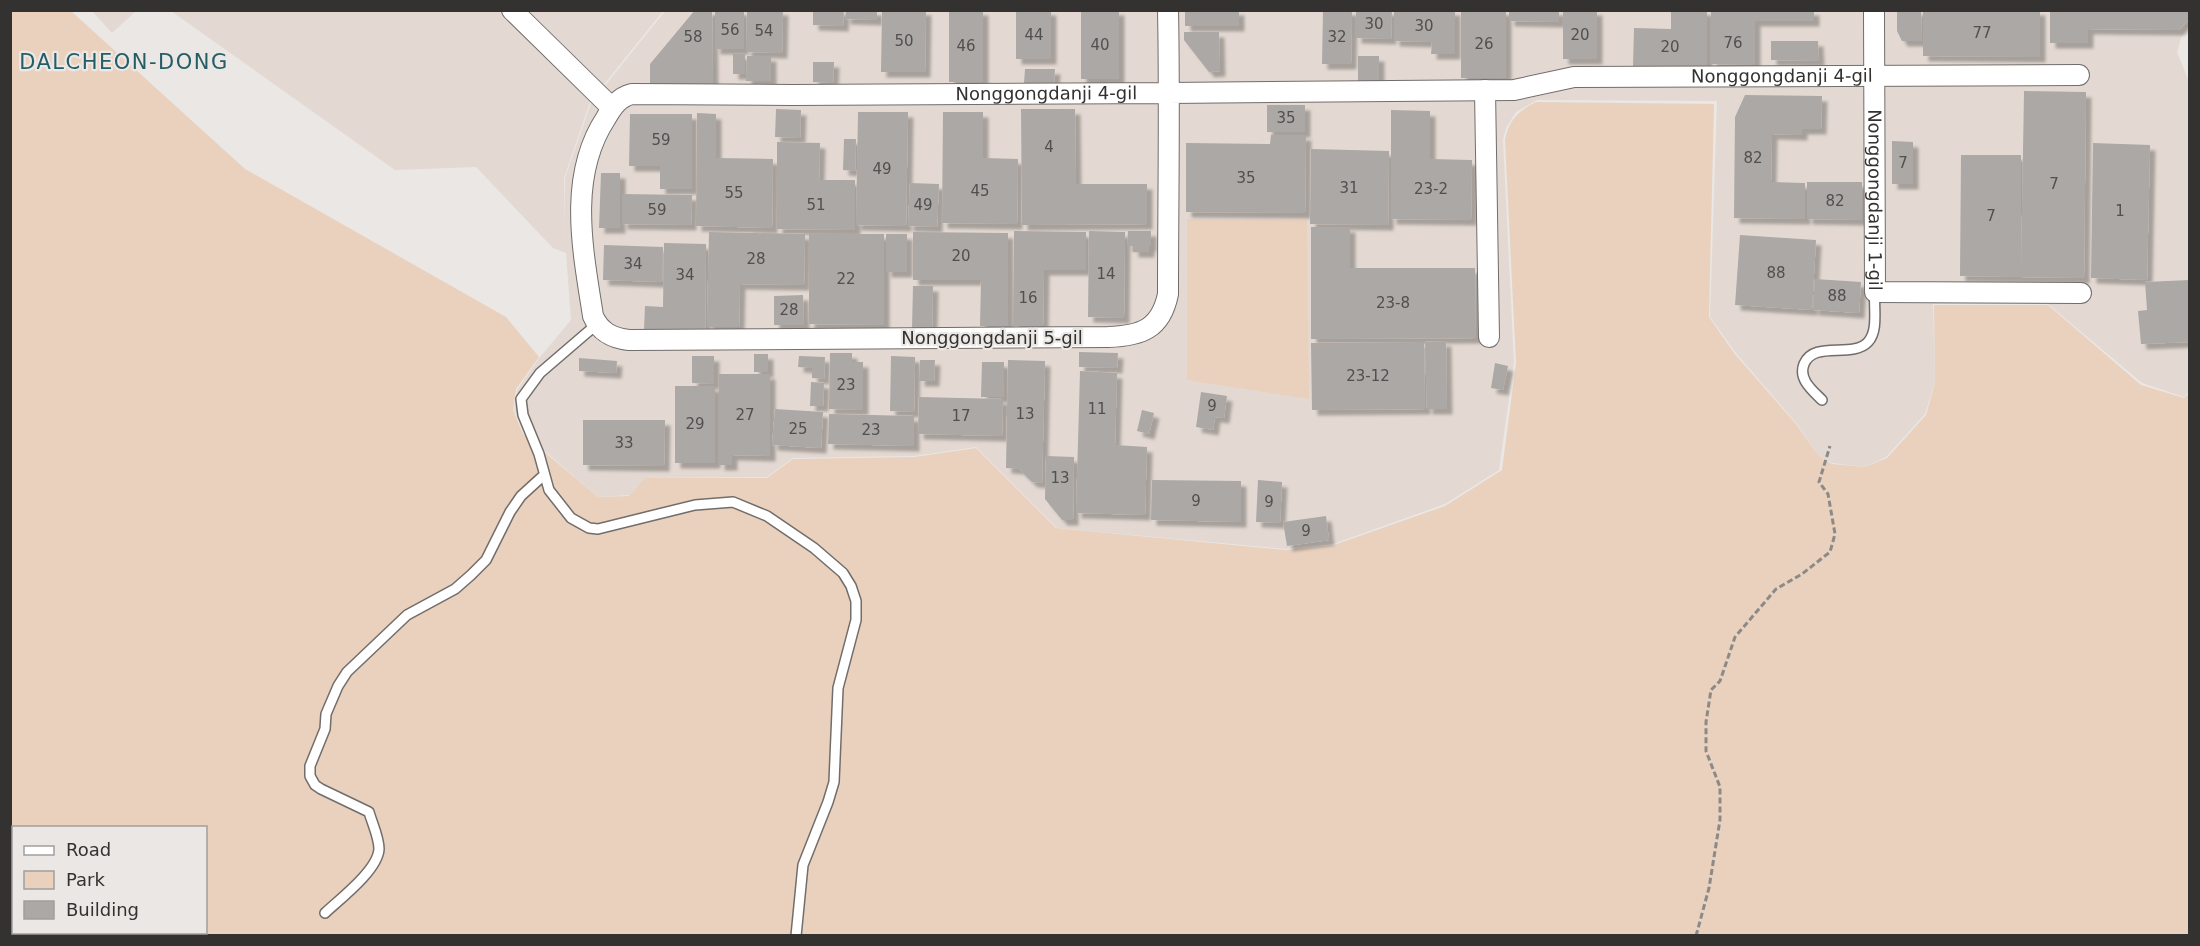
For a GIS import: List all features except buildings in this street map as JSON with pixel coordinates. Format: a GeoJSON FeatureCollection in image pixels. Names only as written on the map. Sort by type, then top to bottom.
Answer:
{"type":"FeatureCollection","features":[{"type":"Feature","properties":{"kind":"street"},"geometry":{"type":"LineString","coordinates":[[512,10],[612,108],[593,146],[581,201],[582,246],[593,316],[597,324]]}},
{"type":"Feature","properties":{"kind":"street","name":"Nonggongdanji 5-gil"},"geometry":{"type":"LineString","coordinates":[[597,324],[611,336],[629,340],[1108,338],[1138,334],[1146,330],[1157,321],[1166,304],[1168,294],[1168,10]]}},
{"type":"Feature","properties":{"kind":"street","name":"Nonggongdanji 1-gil"},"geometry":{"type":"LineString","coordinates":[[1874,10],[1875,292],[2081,293]]}},
{"type":"Feature","properties":{"kind":"street","name":"Nonggongdanji 4-gil"},"geometry":{"type":"LineString","coordinates":[[612,108],[624,96],[632,94],[1514,90],[1574,77],[2079,75]]}},
{"type":"Feature","properties":{"kind":"street"},"geometry":{"type":"LineString","coordinates":[[1485,90],[1489,337]]}},
{"type":"Feature","properties":{"kind":"lane"},"geometry":{"type":"LineString","coordinates":[[1822,400],[1803,377],[1803,367],[1808,358],[1816,352],[1859,348],[1868,343],[1874,334],[1875,292]]}},
{"type":"Feature","properties":{"kind":"lane"},"geometry":{"type":"LineString","coordinates":[[597,324],[540,373],[521,399],[523,415],[549,490],[564,511],[571,518],[589,528],[608,528],[695,505],[733,502],[768,516],[832,562],[843,573],[856,601],[856,620],[838,688],[834,782],[803,865],[796,936]]}},
{"type":"Feature","properties":{"kind":"lane"},"geometry":{"type":"LineString","coordinates":[[325,913],[369,870],[378,857],[379,846],[369,812],[321,789],[315,785],[310,776],[310,766],[325,729],[326,714],[338,686],[347,672],[407,615],[455,589],[486,560],[510,512],[521,496],[544,475]]}},
{"type":"Feature","properties":{"kind":"path"},"geometry":{"type":"LineString","coordinates":[[1696,936],[1709,888],[1720,820],[1720,787],[1706,750],[1706,722],[1711,690],[1720,681],[1735,637],[1776,589],[1802,574],[1830,552],[1835,534],[1828,494],[1819,482],[1830,446]]}},
{"type":"Feature","properties":{"kind":"shaded area"},"geometry":{"type":"Polygon","coordinates":[[[92,11],[136,11],[112,33],[92,11]]]}},
{"type":"Feature","properties":{"kind":"shaded area"},"geometry":{"type":"Polygon","coordinates":[[[171,11],[663,11],[590,102],[564,178],[565,229],[565,178],[591,103],[665,11],[2189,11],[2189,26],[2182,35],[2177,52],[2190,84],[2189,391],[2184,397],[2142,383],[2048,304],[1933,304],[1935,382],[1925,414],[1886,457],[1865,467],[1832,463],[1819,456],[1797,424],[1735,352],[1710,317],[1717,101],[1537,100],[1516,112],[1506,128],[1503,140],[1514,363],[1499,470],[1445,504],[1333,544],[1286,549],[1057,528],[976,447],[914,456],[793,458],[767,477],[646,478],[630,495],[598,497],[524,433],[514,410],[517,390],[540,357],[571,320],[566,253],[553,248],[476,167],[395,170],[171,11]]]}},
{"type":"Feature","properties":{"kind":"green space"},"geometry":{"type":"Polygon","coordinates":[[[10,11],[71,11],[245,169],[506,317],[539,357],[516,389],[513,410],[523,434],[598,497],[629,496],[645,478],[767,478],[793,459],[914,457],[976,448],[1056,528],[1286,550],[1334,545],[1445,506],[1502,470],[1516,363],[1505,140],[1515,117],[1536,102],[1714,104],[1709,317],[1734,353],[1796,424],[1819,456],[1832,464],[1865,467],[1887,458],[1926,415],[1935,383],[1934,305],[2048,305],[2141,385],[2184,398],[2189,393],[2189,935],[11,935],[10,11]]]}},
{"type":"Feature","properties":{"kind":"green space"},"geometry":{"type":"Polygon","coordinates":[[[1187,219],[1307,220],[1309,399],[1187,380],[1187,219]]]}},
{"type":"Feature","properties":{"kind":"district","name":"DALCHEON-DONG"},"geometry":{"type":"Point","coordinates":[124,62]}}]}
